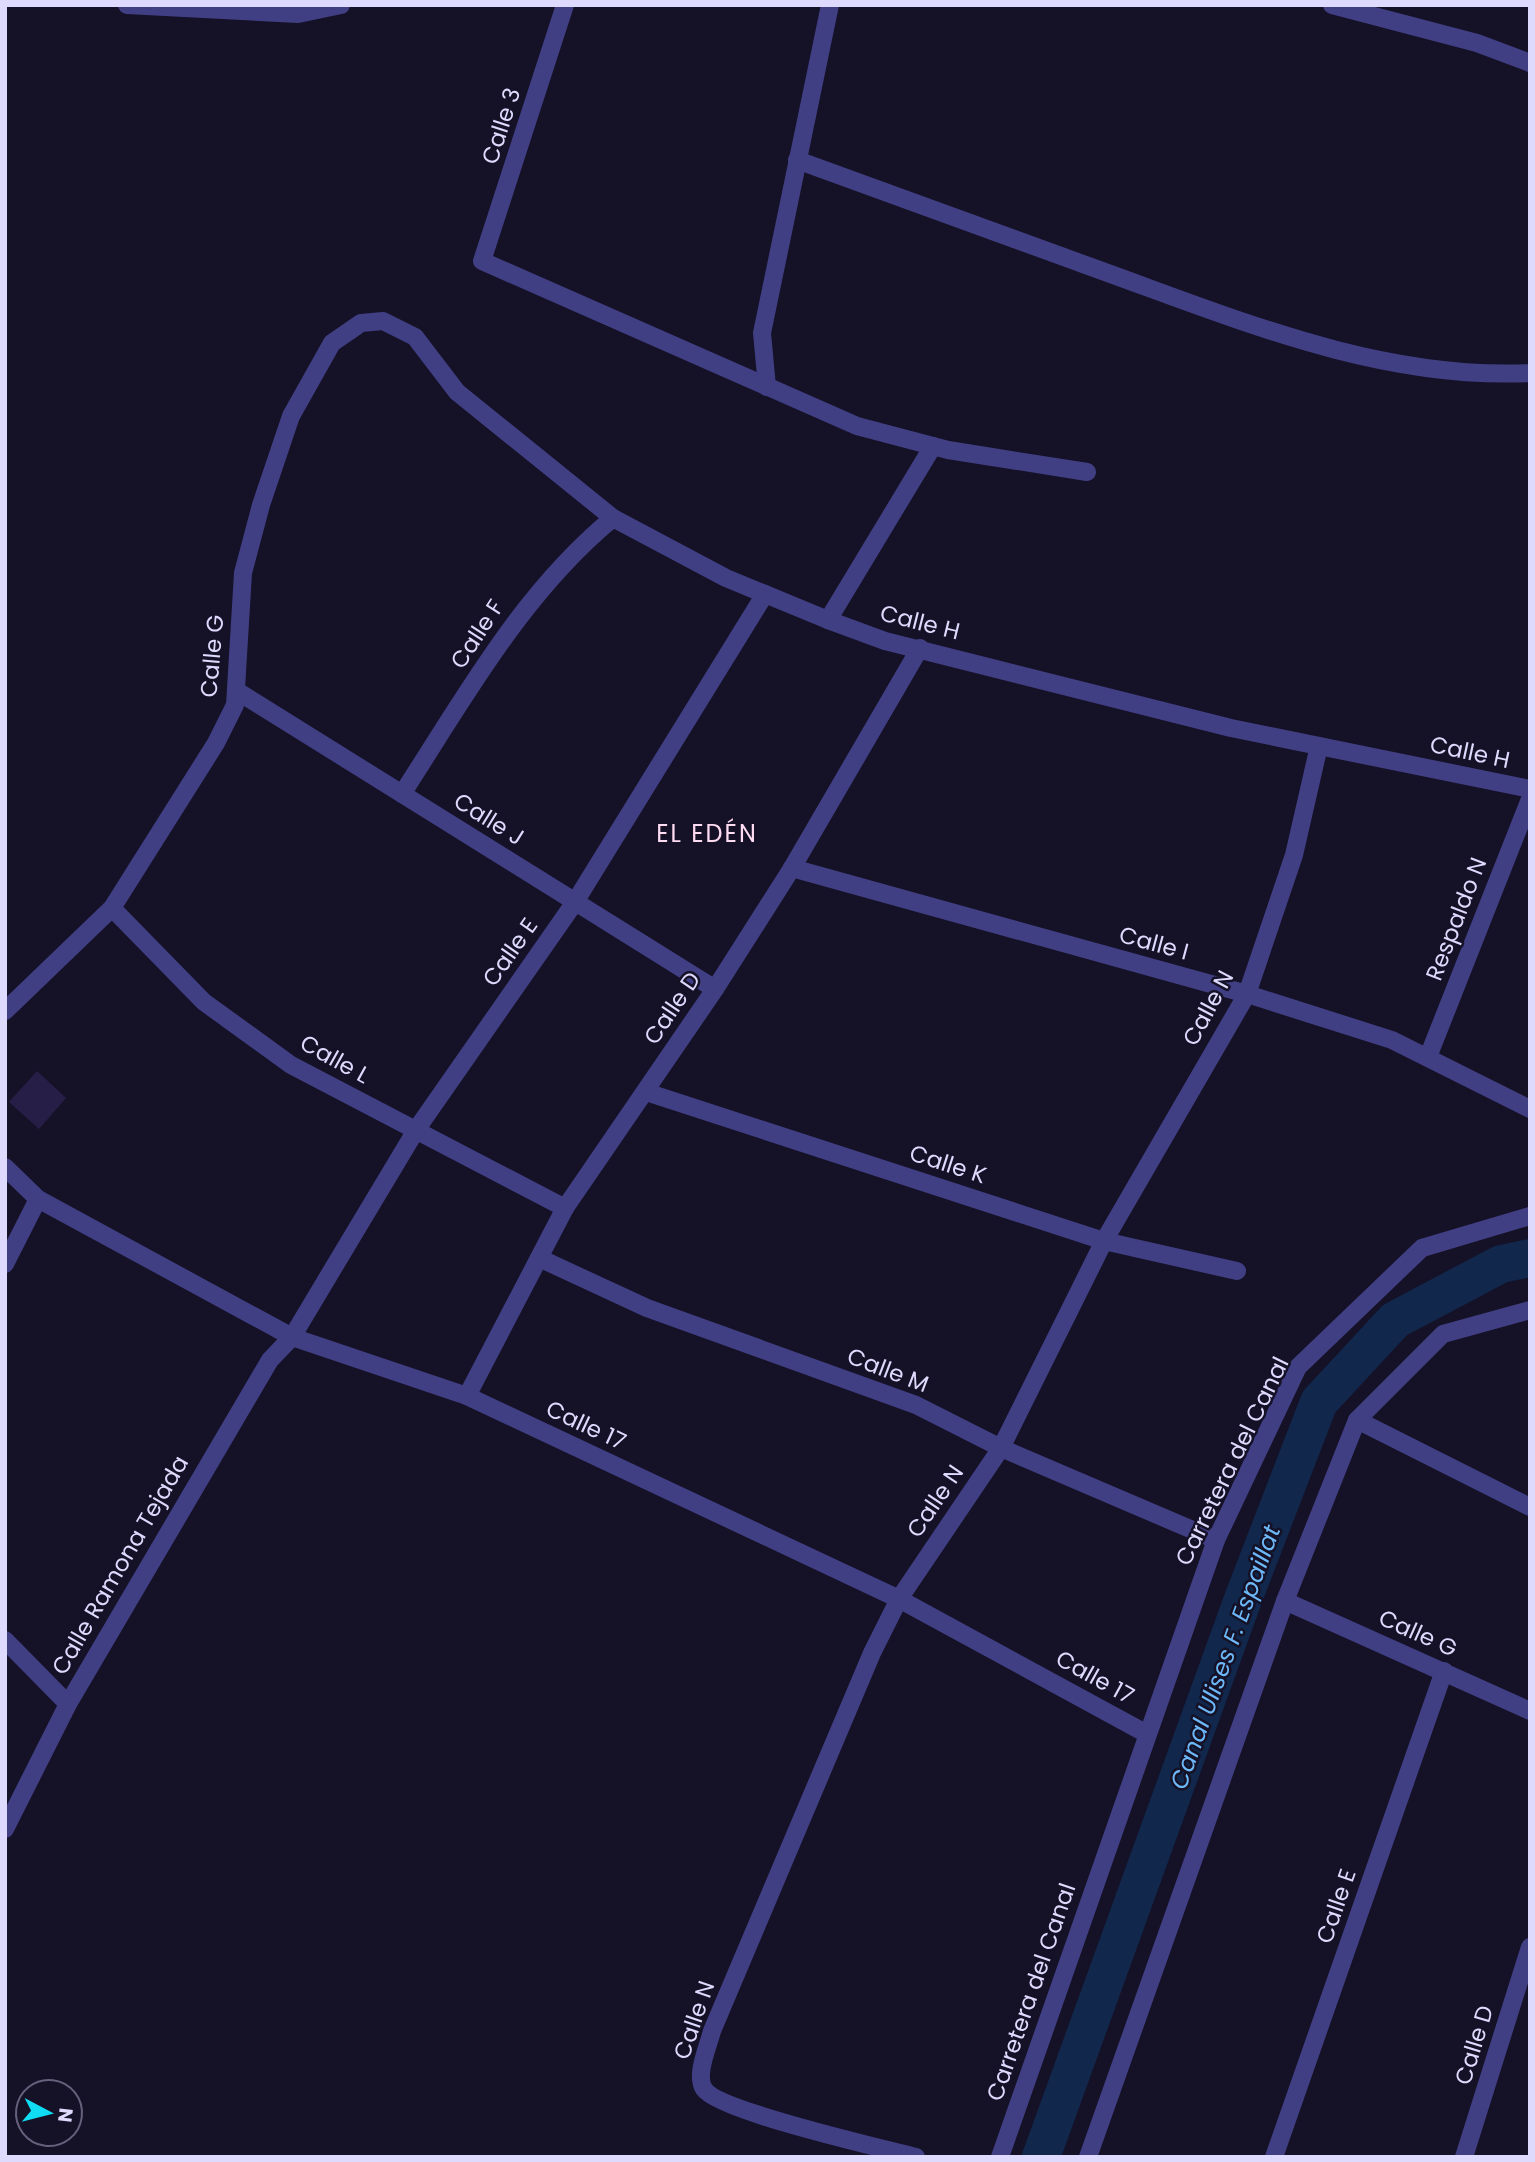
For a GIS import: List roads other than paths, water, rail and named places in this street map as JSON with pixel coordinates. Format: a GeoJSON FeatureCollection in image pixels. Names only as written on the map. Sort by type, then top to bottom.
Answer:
{"type":"FeatureCollection","features":[{"type":"Feature","properties":{"kind":"street"},"geometry":{"type":"LineString","coordinates":[[127,5],[298,10],[341,5]]}},
{"type":"Feature","properties":{"kind":"street","name":"Calle 3"},"geometry":{"type":"LineString","coordinates":[[565,5],[482,261],[767,387]]}},
{"type":"Feature","properties":{"kind":"street"},"geometry":{"type":"LineString","coordinates":[[830,5],[762,333],[767,387],[857,426],[933,446],[1087,472]]}},
{"type":"Feature","properties":{"kind":"street"},"geometry":{"type":"LineString","coordinates":[[1332,5],[1477,43],[1530,63]]}},
{"type":"Feature","properties":{"kind":"street"},"geometry":{"type":"LineString","coordinates":[[797,160],[1256,327],[1371,359],[1494,374],[1530,373]]}},
{"type":"Feature","properties":{"kind":"street","name":"Calle H"},"geometry":{"type":"LineString","coordinates":[[383,321],[415,337],[457,392],[613,518],[726,578],[828,620],[886,641],[1231,728],[1530,789]]}},
{"type":"Feature","properties":{"kind":"street","name":"Calle G"},"geometry":{"type":"LineString","coordinates":[[5,1011],[111,908],[216,743],[235,705],[243,573],[261,505],[291,415],[332,343],[361,323],[383,321]]}},
{"type":"Feature","properties":{"kind":"street"},"geometry":{"type":"LineString","coordinates":[[828,620],[933,446]]}},
{"type":"Feature","properties":{"kind":"street","name":"Calle F"},"geometry":{"type":"LineString","coordinates":[[402,794],[525,606],[582,543],[613,518]]}},
{"type":"Feature","properties":{"kind":"street","name":"Calle E"},"geometry":{"type":"LineString","coordinates":[[292,1337],[416,1130],[575,902],[765,594]]}},
{"type":"Feature","properties":{"kind":"street","name":"Calle D"},"geometry":{"type":"LineString","coordinates":[[467,1396],[565,1208],[715,989],[792,868],[920,648]]}},
{"type":"Feature","properties":{"kind":"street","name":"Calle J"},"geometry":{"type":"LineString","coordinates":[[237,691],[715,989]]}},
{"type":"Feature","properties":{"kind":"street","name":"Calle N"},"geometry":{"type":"LineString","coordinates":[[916,2157],[736,2108],[705,2092],[700,2079],[712,2031],[872,1653],[900,1599],[1001,1448],[1104,1241],[1247,994],[1294,855],[1319,746]]}},
{"type":"Feature","properties":{"kind":"street","name":"Respaldo N"},"geometry":{"type":"LineString","coordinates":[[1428,1057],[1530,799]]}},
{"type":"Feature","properties":{"kind":"street","name":"Calle I"},"geometry":{"type":"LineString","coordinates":[[792,868],[1247,994],[1392,1040],[1530,1109]]}},
{"type":"Feature","properties":{"kind":"street","name":"Calle L"},"geometry":{"type":"LineString","coordinates":[[111,908],[204,1002],[292,1065],[565,1208]]}},
{"type":"Feature","properties":{"kind":"street","name":"Calle K"},"geometry":{"type":"LineString","coordinates":[[646,1092],[1104,1241],[1237,1271]]}},
{"type":"Feature","properties":{"kind":"street","name":"Calle 17"},"geometry":{"type":"LineString","coordinates":[[5,1167],[38,1199],[292,1337],[467,1396],[900,1599],[1147,1734]]}},
{"type":"Feature","properties":{"kind":"street"},"geometry":{"type":"LineString","coordinates":[[5,1264],[38,1199]]}},
{"type":"Feature","properties":{"kind":"street","name":"Carretera del Canal"},"geometry":{"type":"LineString","coordinates":[[1000,2157],[1216,1540],[1298,1367],[1422,1248],[1530,1216]]}},
{"type":"Feature","properties":{"kind":"street","name":"Calle M"},"geometry":{"type":"LineString","coordinates":[[539,1258],[647,1308],[916,1405],[1001,1448],[1216,1540]]}},
{"type":"Feature","properties":{"kind":"street"},"geometry":{"type":"LineString","coordinates":[[1088,2157],[1285,1601],[1357,1420],[1443,1334],[1530,1310]]}},
{"type":"Feature","properties":{"kind":"street","name":"Calle Ramona Tejada"},"geometry":{"type":"LineString","coordinates":[[5,1829],[68,1704],[263,1371],[292,1337]]}},
{"type":"Feature","properties":{"kind":"street"},"geometry":{"type":"LineString","coordinates":[[1357,1420],[1530,1507]]}},
{"type":"Feature","properties":{"kind":"street","name":"Calle G"},"geometry":{"type":"LineString","coordinates":[[1285,1601],[1530,1711]]}},
{"type":"Feature","properties":{"kind":"street"},"geometry":{"type":"LineString","coordinates":[[5,1640],[68,1704]]}},
{"type":"Feature","properties":{"kind":"street","name":"Calle E"},"geometry":{"type":"LineString","coordinates":[[1274,2157],[1444,1671]]}},
{"type":"Feature","properties":{"kind":"street","name":"Calle D"},"geometry":{"type":"LineString","coordinates":[[1464,2157],[1530,1947]]}},
{"type":"Feature","properties":{"kind":"waterway","name":"Canal Ulises F. Espaillat"},"geometry":{"type":"LineString","coordinates":[[1041,2157],[1243,1599],[1319,1402],[1395,1320],[1501,1264],[1530,1258]]}},
{"type":"Feature","properties":{"kind":"district","name":"EL EDÉN"},"geometry":{"type":"Point","coordinates":[707,833]}}]}
